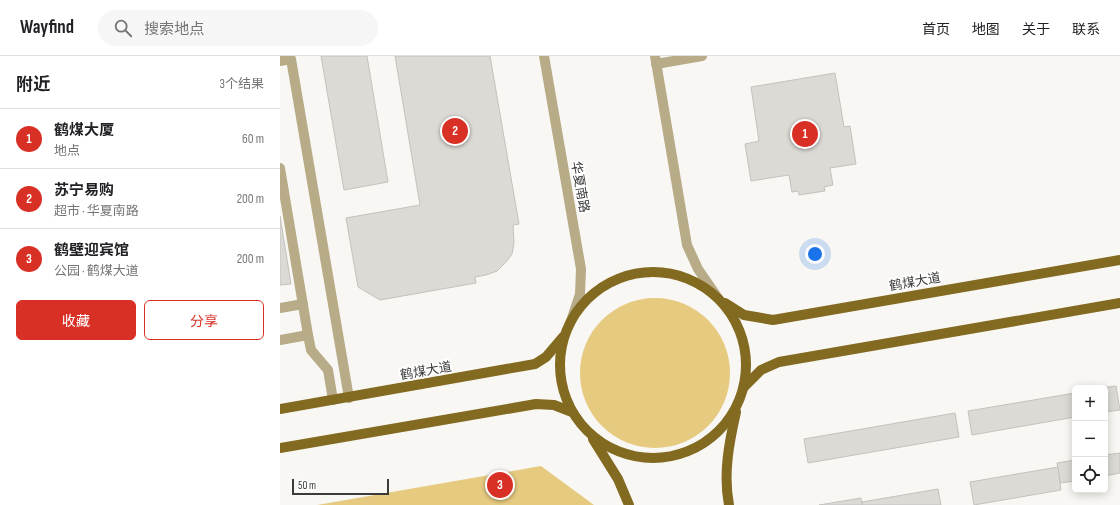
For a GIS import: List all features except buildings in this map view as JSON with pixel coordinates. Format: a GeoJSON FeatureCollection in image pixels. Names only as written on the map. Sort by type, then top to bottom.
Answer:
{"type":"FeatureCollection","features":[{"type":"Feature","properties":{"kind":"main road","name":"鹤煤大道"},"geometry":{"type":"LineString","coordinates":[[718,299],[733,318],[743,340],[746,363],[744,387],[738,402],[726,422],[709,439],[689,451],[666,457],[634,456],[619,452],[605,445],[588,432],[572,412],[565,397],[560,374],[560,351],[564,336],[579,308],[601,288],[627,276],[655,272],[683,277],[696,283],[744,315],[773,320],[1120,260]]}},
{"type":"Feature","properties":{"kind":"main road","name":"鹤煤大道"},"geometry":{"type":"LineString","coordinates":[[744,387],[761,370],[780,362],[1120,303]]}},
{"type":"Feature","properties":{"kind":"main road","name":"鹤煤大道"},"geometry":{"type":"LineString","coordinates":[[280,410],[535,364],[546,357],[564,336]]}},
{"type":"Feature","properties":{"kind":"main road"},"geometry":{"type":"LineString","coordinates":[[729,505],[726,490],[727,460],[738,402]]}},
{"type":"Feature","properties":{"kind":"main road"},"geometry":{"type":"LineString","coordinates":[[280,448],[536,404],[554,405],[572,412]]}},
{"type":"Feature","properties":{"kind":"main road"},"geometry":{"type":"LineString","coordinates":[[588,432],[618,479],[629,505]]}},
{"type":"Feature","properties":{"kind":"street","name":"华夏南路"},"geometry":{"type":"LineString","coordinates":[[544,56],[581,269],[580,294],[571,321]]}},
{"type":"Feature","properties":{"kind":"street"},"geometry":{"type":"LineString","coordinates":[[702,56],[655,60],[687,245],[698,269],[718,299]]}},
{"type":"Feature","properties":{"kind":"street"},"geometry":{"type":"LineString","coordinates":[[280,61],[292,60],[349,398]]}},
{"type":"Feature","properties":{"kind":"street"},"geometry":{"type":"LineString","coordinates":[[280,168],[311,350],[328,370],[333,400]]}},
{"type":"Feature","properties":{"kind":"street"},"geometry":{"type":"LineString","coordinates":[[280,308],[303,304]]}},
{"type":"Feature","properties":{"kind":"street"},"geometry":{"type":"LineString","coordinates":[[280,340],[308,335]]}},
{"type":"Feature","properties":{"kind":"shaded area"},"geometry":{"type":"Polygon","coordinates":[[[662,298],[684,303],[697,310],[713,325],[725,344],[729,358],[729,388],[725,402],[718,415],[703,431],[684,443],[670,447],[648,448],[626,443],[613,436],[592,415],[585,402],[581,388],[580,366],[585,344],[592,331],[613,310],[626,303],[640,299],[662,298]]]}},
{"type":"Feature","properties":{"kind":"shaded area"},"geometry":{"type":"Polygon","coordinates":[[[541,466],[594,505],[317,505],[541,466]]]}},
{"type":"Feature","properties":{"kind":"place","name":"苏宁易购"},"geometry":{"type":"Point","coordinates":[455,131]}},
{"type":"Feature","properties":{"kind":"place","name":"鹤煤大厦"},"geometry":{"type":"Point","coordinates":[805,134]}},
{"type":"Feature","properties":{"kind":"place","name":"鹤壁迎宾馆"},"geometry":{"type":"Point","coordinates":[500,485]}}]}
